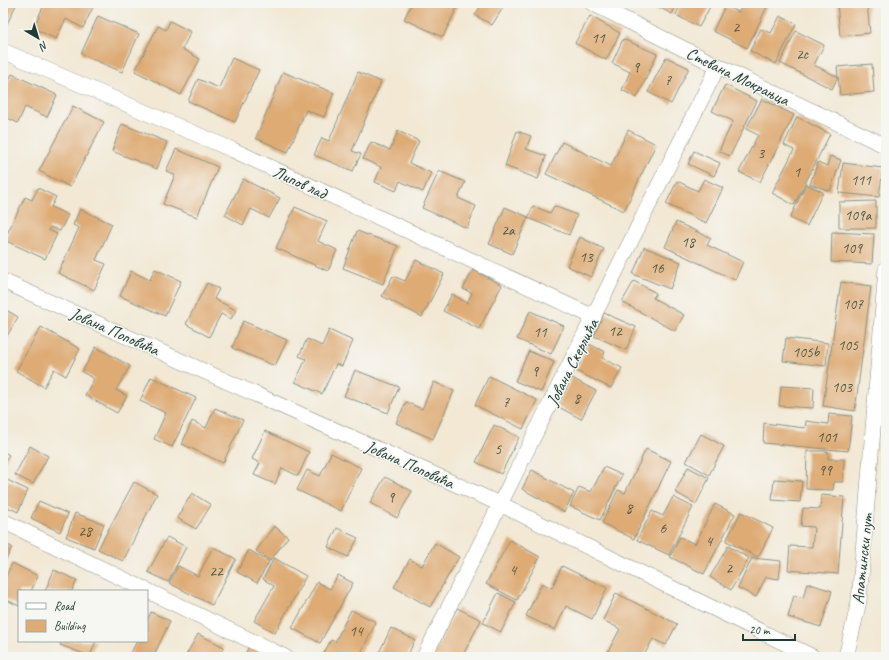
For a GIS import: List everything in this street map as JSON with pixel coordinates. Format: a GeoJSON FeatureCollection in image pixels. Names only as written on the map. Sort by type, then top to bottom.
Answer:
{"type":"FeatureCollection","features":[{"type":"Feature","properties":{"kind":"street","name":"Стевана Мокрањца"},"geometry":{"type":"LineString","coordinates":[[592,3],[718,66],[886,146]]}},
{"type":"Feature","properties":{"kind":"street","name":"Липов лад"},"geometry":{"type":"LineString","coordinates":[[3,51],[233,150],[594,317]]}},
{"type":"Feature","properties":{"kind":"street","name":"Јована Скерлића"},"geometry":{"type":"LineString","coordinates":[[424,657],[718,66]]}},
{"type":"Feature","properties":{"kind":"street","name":"Апатински пут"},"geometry":{"type":"LineString","coordinates":[[846,657],[859,601],[886,268]]}},
{"type":"Feature","properties":{"kind":"street","name":"Јована Поповића"},"geometry":{"type":"LineString","coordinates":[[3,281],[500,504],[813,657]]}},
{"type":"Feature","properties":{"kind":"street"},"geometry":{"type":"LineString","coordinates":[[3,521],[146,590]]}},
{"type":"Feature","properties":{"kind":"street"},"geometry":{"type":"LineString","coordinates":[[148,591],[285,657]]}},
{"type":"Feature","properties":{"kind":"building"},"geometry":{"type":"Polygon","coordinates":[[[3,3],[17,3],[7,24],[3,22],[3,3]]]}},
{"type":"Feature","properties":{"kind":"building"},"geometry":{"type":"Polygon","coordinates":[[[45,3],[85,3],[93,7],[83,28],[66,19],[56,39],[33,28],[45,3]]]}},
{"type":"Feature","properties":{"kind":"building"},"geometry":{"type":"Polygon","coordinates":[[[412,3],[459,3],[443,37],[404,19],[412,3]]]}},
{"type":"Feature","properties":{"kind":"building"},"geometry":{"type":"Polygon","coordinates":[[[483,3],[506,3],[492,25],[475,15],[483,3]]]}},
{"type":"Feature","properties":{"kind":"building"},"geometry":{"type":"Polygon","coordinates":[[[650,3],[678,3],[672,14],[650,3]]]}},
{"type":"Feature","properties":{"kind":"building"},"geometry":{"type":"Polygon","coordinates":[[[681,3],[712,3],[699,27],[676,15],[681,3]]]}},
{"type":"Feature","properties":{"kind":"building"},"geometry":{"type":"Polygon","coordinates":[[[743,3],[769,3],[747,48],[713,31],[725,6],[739,12],[743,3]]]}},
{"type":"Feature","properties":{"kind":"building"},"geometry":{"type":"Polygon","coordinates":[[[837,3],[867,3],[870,33],[840,36],[837,3]]]}},
{"type":"Feature","properties":{"kind":"building"},"geometry":{"type":"Polygon","coordinates":[[[98,16],[139,34],[122,72],[81,54],[98,16]]]}},
{"type":"Feature","properties":{"kind":"building"},"geometry":{"type":"Polygon","coordinates":[[[590,16],[620,33],[606,60],[575,43],[590,16]]]}},
{"type":"Feature","properties":{"kind":"building"},"geometry":{"type":"Polygon","coordinates":[[[780,16],[796,24],[776,64],[750,51],[761,29],[771,33],[780,16]]]}},
{"type":"Feature","properties":{"kind":"building"},"geometry":{"type":"Polygon","coordinates":[[[170,21],[191,32],[182,49],[200,59],[181,95],[135,71],[158,26],[166,30],[170,21]]]}},
{"type":"Feature","properties":{"kind":"building"},"geometry":{"type":"Polygon","coordinates":[[[796,31],[824,45],[814,65],[838,77],[832,89],[780,63],[796,31]]]}},
{"type":"Feature","properties":{"kind":"building"},"geometry":{"type":"Polygon","coordinates":[[[623,39],[657,54],[637,98],[622,90],[630,72],[612,63],[623,39]]]}},
{"type":"Feature","properties":{"kind":"building"},"geometry":{"type":"Polygon","coordinates":[[[666,57],[689,68],[671,104],[648,92],[666,57]]]}},
{"type":"Feature","properties":{"kind":"building"},"geometry":{"type":"Polygon","coordinates":[[[232,58],[259,70],[235,122],[188,101],[198,79],[219,88],[232,58]]]}},
{"type":"Feature","properties":{"kind":"building"},"geometry":{"type":"Polygon","coordinates":[[[872,64],[874,92],[840,95],[837,67],[872,64]]]}},
{"type":"Feature","properties":{"kind":"building"},"geometry":{"type":"Polygon","coordinates":[[[283,72],[334,93],[324,117],[306,110],[288,152],[256,138],[283,72]]]}},
{"type":"Feature","properties":{"kind":"building"},"geometry":{"type":"Polygon","coordinates":[[[358,72],[381,82],[352,151],[361,154],[353,171],[314,155],[322,138],[329,141],[358,72]]]}},
{"type":"Feature","properties":{"kind":"building"},"geometry":{"type":"Polygon","coordinates":[[[12,74],[57,95],[47,117],[25,107],[18,123],[3,116],[3,93],[12,74]]]}},
{"type":"Feature","properties":{"kind":"building"},"geometry":{"type":"Polygon","coordinates":[[[725,85],[757,101],[730,156],[719,151],[733,121],[712,111],[725,85]]]}},
{"type":"Feature","properties":{"kind":"building"},"geometry":{"type":"Polygon","coordinates":[[[762,99],[794,115],[760,182],[739,172],[758,135],[746,129],[762,99]]]}},
{"type":"Feature","properties":{"kind":"building"},"geometry":{"type":"Polygon","coordinates":[[[73,106],[104,122],[70,187],[39,171],[73,106]]]}},
{"type":"Feature","properties":{"kind":"building"},"geometry":{"type":"Polygon","coordinates":[[[797,117],[830,134],[794,205],[772,193],[794,150],[784,145],[797,117]]]}},
{"type":"Feature","properties":{"kind":"building"},"geometry":{"type":"Polygon","coordinates":[[[122,124],[167,142],[157,169],[112,151],[122,124]]]}},
{"type":"Feature","properties":{"kind":"building"},"geometry":{"type":"Polygon","coordinates":[[[628,130],[656,144],[624,211],[546,174],[562,142],[611,166],[628,130]]]}},
{"type":"Feature","properties":{"kind":"building"},"geometry":{"type":"Polygon","coordinates":[[[398,131],[419,141],[409,163],[431,173],[423,192],[400,181],[396,191],[375,182],[381,167],[363,159],[371,142],[390,150],[398,131]]]}},
{"type":"Feature","properties":{"kind":"building"},"geometry":{"type":"Polygon","coordinates":[[[517,131],[531,136],[526,149],[546,156],[538,179],[505,166],[517,131]]]}},
{"type":"Feature","properties":{"kind":"building"},"geometry":{"type":"Polygon","coordinates":[[[176,149],[218,167],[197,217],[163,204],[175,175],[166,171],[176,149]]]}},
{"type":"Feature","properties":{"kind":"building"},"geometry":{"type":"Polygon","coordinates":[[[694,151],[720,163],[714,176],[688,164],[694,151]]]}},
{"type":"Feature","properties":{"kind":"building"},"geometry":{"type":"Polygon","coordinates":[[[830,156],[841,160],[830,191],[810,184],[818,162],[827,166],[830,156]]]}},
{"type":"Feature","properties":{"kind":"building"},"geometry":{"type":"Polygon","coordinates":[[[843,163],[883,168],[879,197],[839,193],[843,163]]]}},
{"type":"Feature","properties":{"kind":"building"},"geometry":{"type":"Polygon","coordinates":[[[439,171],[465,182],[458,198],[476,206],[467,228],[422,208],[439,171]]]}},
{"type":"Feature","properties":{"kind":"building"},"geometry":{"type":"Polygon","coordinates":[[[243,179],[280,198],[269,218],[251,209],[243,225],[225,215],[243,179]]]}},
{"type":"Feature","properties":{"kind":"building"},"geometry":{"type":"Polygon","coordinates":[[[704,179],[723,188],[706,223],[666,204],[677,181],[698,191],[704,179]]]}},
{"type":"Feature","properties":{"kind":"building"},"geometry":{"type":"Polygon","coordinates":[[[806,184],[823,192],[807,226],[790,218],[806,184]]]}},
{"type":"Feature","properties":{"kind":"building"},"geometry":{"type":"Polygon","coordinates":[[[38,188],[56,197],[51,207],[68,215],[60,231],[50,227],[48,230],[57,234],[45,259],[4,240],[25,197],[32,200],[38,188]]]}},
{"type":"Feature","properties":{"kind":"building"},"geometry":{"type":"Polygon","coordinates":[[[876,201],[876,228],[839,228],[839,202],[876,201]]]}},
{"type":"Feature","properties":{"kind":"building"},"geometry":{"type":"Polygon","coordinates":[[[533,206],[550,213],[554,206],[577,215],[569,235],[528,218],[533,206]]]}},
{"type":"Feature","properties":{"kind":"building"},"geometry":{"type":"Polygon","coordinates":[[[295,207],[327,221],[318,241],[337,250],[328,271],[276,248],[295,207]]]}},
{"type":"Feature","properties":{"kind":"building"},"geometry":{"type":"Polygon","coordinates":[[[505,207],[528,217],[512,254],[489,244],[505,207]]]}},
{"type":"Feature","properties":{"kind":"building"},"geometry":{"type":"Polygon","coordinates":[[[80,209],[112,224],[96,260],[106,264],[94,290],[58,273],[79,228],[73,225],[80,209]]]}},
{"type":"Feature","properties":{"kind":"building"},"geometry":{"type":"Polygon","coordinates":[[[676,222],[711,238],[707,245],[743,262],[735,280],[665,247],[676,222]]]}},
{"type":"Feature","properties":{"kind":"building"},"geometry":{"type":"Polygon","coordinates":[[[357,231],[398,246],[383,284],[343,268],[357,231]]]}},
{"type":"Feature","properties":{"kind":"building"},"geometry":{"type":"Polygon","coordinates":[[[832,232],[874,234],[872,264],[831,262],[832,232]]]}},
{"type":"Feature","properties":{"kind":"building"},"geometry":{"type":"Polygon","coordinates":[[[580,237],[604,249],[591,277],[567,266],[580,237]]]}},
{"type":"Feature","properties":{"kind":"building"},"geometry":{"type":"Polygon","coordinates":[[[644,247],[681,262],[670,289],[633,274],[644,247]]]}},
{"type":"Feature","properties":{"kind":"building"},"geometry":{"type":"Polygon","coordinates":[[[416,260],[444,274],[422,317],[382,296],[393,276],[405,281],[416,260]]]}},
{"type":"Feature","properties":{"kind":"building"},"geometry":{"type":"Polygon","coordinates":[[[155,269],[181,281],[165,316],[120,296],[131,271],[150,280],[155,269]]]}},
{"type":"Feature","properties":{"kind":"building"},"geometry":{"type":"Polygon","coordinates":[[[473,270],[502,285],[479,329],[443,311],[452,294],[467,303],[472,293],[463,289],[473,270]]]}},
{"type":"Feature","properties":{"kind":"building"},"geometry":{"type":"Polygon","coordinates":[[[634,281],[656,293],[653,298],[684,315],[675,331],[622,302],[634,281]]]}},
{"type":"Feature","properties":{"kind":"building"},"geometry":{"type":"Polygon","coordinates":[[[841,282],[871,286],[855,411],[823,406],[841,282]]]}},
{"type":"Feature","properties":{"kind":"building"},"geometry":{"type":"Polygon","coordinates":[[[207,283],[219,289],[214,299],[236,310],[231,319],[221,314],[209,337],[186,324],[207,283]]]}},
{"type":"Feature","properties":{"kind":"building"},"geometry":{"type":"Polygon","coordinates":[[[3,308],[18,317],[3,343],[3,308]]]}},
{"type":"Feature","properties":{"kind":"building"},"geometry":{"type":"Polygon","coordinates":[[[530,311],[564,326],[551,354],[517,339],[530,311]]]}},
{"type":"Feature","properties":{"kind":"building"},"geometry":{"type":"Polygon","coordinates":[[[604,313],[636,327],[626,350],[594,336],[604,313]]]}},
{"type":"Feature","properties":{"kind":"building"},"geometry":{"type":"Polygon","coordinates":[[[243,321],[287,340],[275,366],[232,348],[243,321]]]}},
{"type":"Feature","properties":{"kind":"building"},"geometry":{"type":"Polygon","coordinates":[[[41,327],[80,349],[66,376],[54,369],[44,387],[16,371],[41,327]]]}},
{"type":"Feature","properties":{"kind":"building"},"geometry":{"type":"Polygon","coordinates":[[[329,330],[353,341],[342,366],[336,364],[322,394],[295,382],[306,359],[299,356],[307,339],[322,346],[329,330]]]}},
{"type":"Feature","properties":{"kind":"building"},"geometry":{"type":"Polygon","coordinates":[[[786,338],[828,343],[826,366],[783,361],[786,338]]]}},
{"type":"Feature","properties":{"kind":"building"},"geometry":{"type":"Polygon","coordinates":[[[589,344],[605,352],[602,358],[622,368],[611,388],[576,371],[589,344]]]}},
{"type":"Feature","properties":{"kind":"building"},"geometry":{"type":"Polygon","coordinates":[[[96,347],[130,366],[116,390],[127,396],[117,413],[85,395],[94,379],[82,372],[96,347]]]}},
{"type":"Feature","properties":{"kind":"building"},"geometry":{"type":"Polygon","coordinates":[[[529,351],[554,362],[541,392],[515,381],[529,351]]]}},
{"type":"Feature","properties":{"kind":"building"},"geometry":{"type":"Polygon","coordinates":[[[355,370],[399,387],[388,413],[344,396],[355,370]]]}},
{"type":"Feature","properties":{"kind":"building"},"geometry":{"type":"Polygon","coordinates":[[[489,376],[537,400],[523,429],[475,405],[489,376]]]}},
{"type":"Feature","properties":{"kind":"building"},"geometry":{"type":"Polygon","coordinates":[[[151,377],[196,398],[172,447],[154,439],[166,413],[140,401],[151,377]]]}},
{"type":"Feature","properties":{"kind":"building"},"geometry":{"type":"Polygon","coordinates":[[[572,378],[596,391],[581,419],[557,406],[572,378]]]}},
{"type":"Feature","properties":{"kind":"building"},"geometry":{"type":"Polygon","coordinates":[[[434,382],[454,391],[433,439],[396,423],[406,402],[422,409],[434,382]]]}},
{"type":"Feature","properties":{"kind":"building"},"geometry":{"type":"Polygon","coordinates":[[[781,386],[814,388],[813,408],[779,406],[781,386]]]}},
{"type":"Feature","properties":{"kind":"building"},"geometry":{"type":"Polygon","coordinates":[[[215,408],[243,420],[223,463],[182,444],[192,421],[206,428],[215,408]]]}},
{"type":"Feature","properties":{"kind":"building"},"geometry":{"type":"Polygon","coordinates":[[[829,414],[852,416],[848,451],[763,443],[764,423],[805,428],[806,421],[828,424],[829,414]]]}},
{"type":"Feature","properties":{"kind":"building"},"geometry":{"type":"Polygon","coordinates":[[[494,425],[519,437],[501,474],[476,462],[494,425]]]}},
{"type":"Feature","properties":{"kind":"building"},"geometry":{"type":"Polygon","coordinates":[[[265,431],[309,452],[298,476],[282,468],[275,484],[254,475],[260,463],[252,459],[265,431]]]}},
{"type":"Feature","properties":{"kind":"building"},"geometry":{"type":"Polygon","coordinates":[[[701,434],[724,446],[709,475],[686,462],[701,434]]]}},
{"type":"Feature","properties":{"kind":"building"},"geometry":{"type":"Polygon","coordinates":[[[30,446],[48,456],[33,484],[15,475],[30,446]]]}},
{"type":"Feature","properties":{"kind":"building"},"geometry":{"type":"Polygon","coordinates":[[[646,449],[671,461],[634,539],[602,523],[618,490],[625,493],[646,449]]]}},
{"type":"Feature","properties":{"kind":"building"},"geometry":{"type":"Polygon","coordinates":[[[3,451],[9,455],[3,465],[3,451]]]}},
{"type":"Feature","properties":{"kind":"building"},"geometry":{"type":"Polygon","coordinates":[[[807,451],[828,451],[828,459],[844,459],[843,482],[834,482],[833,490],[806,489],[807,451]]]}},
{"type":"Feature","properties":{"kind":"building"},"geometry":{"type":"Polygon","coordinates":[[[331,453],[361,468],[341,511],[297,490],[307,470],[320,476],[331,453]]]}},
{"type":"Feature","properties":{"kind":"building"},"geometry":{"type":"Polygon","coordinates":[[[604,467],[622,475],[600,520],[570,506],[579,487],[591,492],[604,467]]]}},
{"type":"Feature","properties":{"kind":"building"},"geometry":{"type":"Polygon","coordinates":[[[688,467],[709,478],[696,504],[675,492],[688,467]]]}},
{"type":"Feature","properties":{"kind":"building"},"geometry":{"type":"Polygon","coordinates":[[[532,470],[574,493],[564,512],[522,489],[532,470]]]}},
{"type":"Feature","properties":{"kind":"building"},"geometry":{"type":"Polygon","coordinates":[[[385,477],[412,491],[397,518],[370,503],[385,477]]]}},
{"type":"Feature","properties":{"kind":"building"},"geometry":{"type":"Polygon","coordinates":[[[3,478],[28,490],[18,512],[3,505],[3,478]]]}},
{"type":"Feature","properties":{"kind":"building"},"geometry":{"type":"Polygon","coordinates":[[[774,479],[802,481],[800,502],[772,500],[774,479]]]}},
{"type":"Feature","properties":{"kind":"building"},"geometry":{"type":"Polygon","coordinates":[[[134,482],[157,494],[123,561],[98,549],[134,482]]]}},
{"type":"Feature","properties":{"kind":"building"},"geometry":{"type":"Polygon","coordinates":[[[192,493],[211,505],[196,529],[177,518],[192,493]]]}},
{"type":"Feature","properties":{"kind":"building"},"geometry":{"type":"Polygon","coordinates":[[[821,495],[844,497],[838,574],[788,570],[790,546],[812,547],[814,527],[801,526],[803,508],[820,509],[821,495]]]}},
{"type":"Feature","properties":{"kind":"building"},"geometry":{"type":"Polygon","coordinates":[[[673,497],[693,507],[669,555],[637,540],[652,511],[663,516],[673,497]]]}},
{"type":"Feature","properties":{"kind":"building"},"geometry":{"type":"Polygon","coordinates":[[[39,501],[68,514],[60,532],[31,518],[39,501]]]}},
{"type":"Feature","properties":{"kind":"building"},"geometry":{"type":"Polygon","coordinates":[[[715,504],[735,514],[704,574],[670,557],[680,537],[695,544],[715,504]]]}},
{"type":"Feature","properties":{"kind":"building"},"geometry":{"type":"Polygon","coordinates":[[[741,512],[773,528],[758,557],[726,541],[741,512]]]}},
{"type":"Feature","properties":{"kind":"building"},"geometry":{"type":"Polygon","coordinates":[[[75,513],[104,524],[94,548],[66,537],[75,513]]]}},
{"type":"Feature","properties":{"kind":"building"},"geometry":{"type":"Polygon","coordinates":[[[274,526],[288,537],[270,561],[256,551],[274,526]]]}},
{"type":"Feature","properties":{"kind":"building"},"geometry":{"type":"Polygon","coordinates":[[[337,528],[358,538],[348,557],[328,547],[337,528]]]}},
{"type":"Feature","properties":{"kind":"building"},"geometry":{"type":"Polygon","coordinates":[[[167,537],[186,547],[168,582],[148,572],[167,537]]]}},
{"type":"Feature","properties":{"kind":"building"},"geometry":{"type":"Polygon","coordinates":[[[510,540],[540,557],[517,600],[486,584],[510,540]]]}},
{"type":"Feature","properties":{"kind":"building"},"geometry":{"type":"Polygon","coordinates":[[[3,543],[12,547],[3,566],[3,543]]]}},
{"type":"Feature","properties":{"kind":"building"},"geometry":{"type":"Polygon","coordinates":[[[435,543],[459,557],[430,607],[394,587],[410,559],[422,566],[435,543]]]}},
{"type":"Feature","properties":{"kind":"building"},"geometry":{"type":"Polygon","coordinates":[[[728,546],[749,558],[731,590],[710,577],[728,546]]]}},
{"type":"Feature","properties":{"kind":"building"},"geometry":{"type":"Polygon","coordinates":[[[213,547],[236,559],[212,605],[169,583],[178,566],[198,576],[213,547]]]}},
{"type":"Feature","properties":{"kind":"building"},"geometry":{"type":"Polygon","coordinates":[[[249,550],[269,562],[257,583],[237,572],[249,550]]]}},
{"type":"Feature","properties":{"kind":"building"},"geometry":{"type":"Polygon","coordinates":[[[274,558],[306,576],[275,633],[254,621],[274,586],[263,579],[274,558]]]}},
{"type":"Feature","properties":{"kind":"building"},"geometry":{"type":"Polygon","coordinates":[[[752,558],[781,561],[779,579],[766,577],[756,597],[738,588],[752,558]]]}},
{"type":"Feature","properties":{"kind":"building"},"geometry":{"type":"Polygon","coordinates":[[[12,563],[38,576],[31,590],[18,590],[18,606],[3,598],[3,583],[12,563]]]}},
{"type":"Feature","properties":{"kind":"building"},"geometry":{"type":"Polygon","coordinates":[[[562,566],[607,588],[592,619],[566,606],[555,630],[526,616],[542,583],[552,588],[562,566]]]}},
{"type":"Feature","properties":{"kind":"building"},"geometry":{"type":"Polygon","coordinates":[[[54,570],[77,580],[72,590],[45,590],[54,570]]]}},
{"type":"Feature","properties":{"kind":"building"},"geometry":{"type":"Polygon","coordinates":[[[338,575],[353,583],[320,643],[292,628],[317,582],[330,589],[338,575]]]}},
{"type":"Feature","properties":{"kind":"building"},"geometry":{"type":"Polygon","coordinates":[[[807,583],[832,591],[821,627],[788,617],[794,595],[803,598],[807,583]]]}},
{"type":"Feature","properties":{"kind":"building"},"geometry":{"type":"Polygon","coordinates":[[[498,593],[516,602],[501,632],[483,623],[498,593]]]}},
{"type":"Feature","properties":{"kind":"building"},"geometry":{"type":"Polygon","coordinates":[[[616,593],[677,624],[666,645],[653,639],[643,657],[605,657],[620,629],[603,620],[616,593]]]}},
{"type":"Feature","properties":{"kind":"building"},"geometry":{"type":"Polygon","coordinates":[[[457,608],[481,620],[462,657],[432,657],[457,608]]]}},
{"type":"Feature","properties":{"kind":"building"},"geometry":{"type":"Polygon","coordinates":[[[351,610],[376,622],[359,657],[326,657],[323,655],[331,640],[335,642],[351,610]]]}},
{"type":"Feature","properties":{"kind":"building"},"geometry":{"type":"Polygon","coordinates":[[[151,612],[170,621],[153,657],[129,657],[136,642],[148,642],[148,619],[151,612]]]}},
{"type":"Feature","properties":{"kind":"building"},"geometry":{"type":"Polygon","coordinates":[[[391,628],[415,640],[407,657],[377,657],[391,628]]]}},
{"type":"Feature","properties":{"kind":"building"},"geometry":{"type":"Polygon","coordinates":[[[198,634],[224,647],[219,657],[185,657],[198,634]]]}},
{"type":"Feature","properties":{"kind":"building"},"geometry":{"type":"Polygon","coordinates":[[[62,642],[96,642],[90,656],[60,645],[62,642]]]}},
{"type":"Feature","properties":{"kind":"building"},"geometry":{"type":"Polygon","coordinates":[[[249,646],[272,657],[244,657],[249,646]]]}}]}
